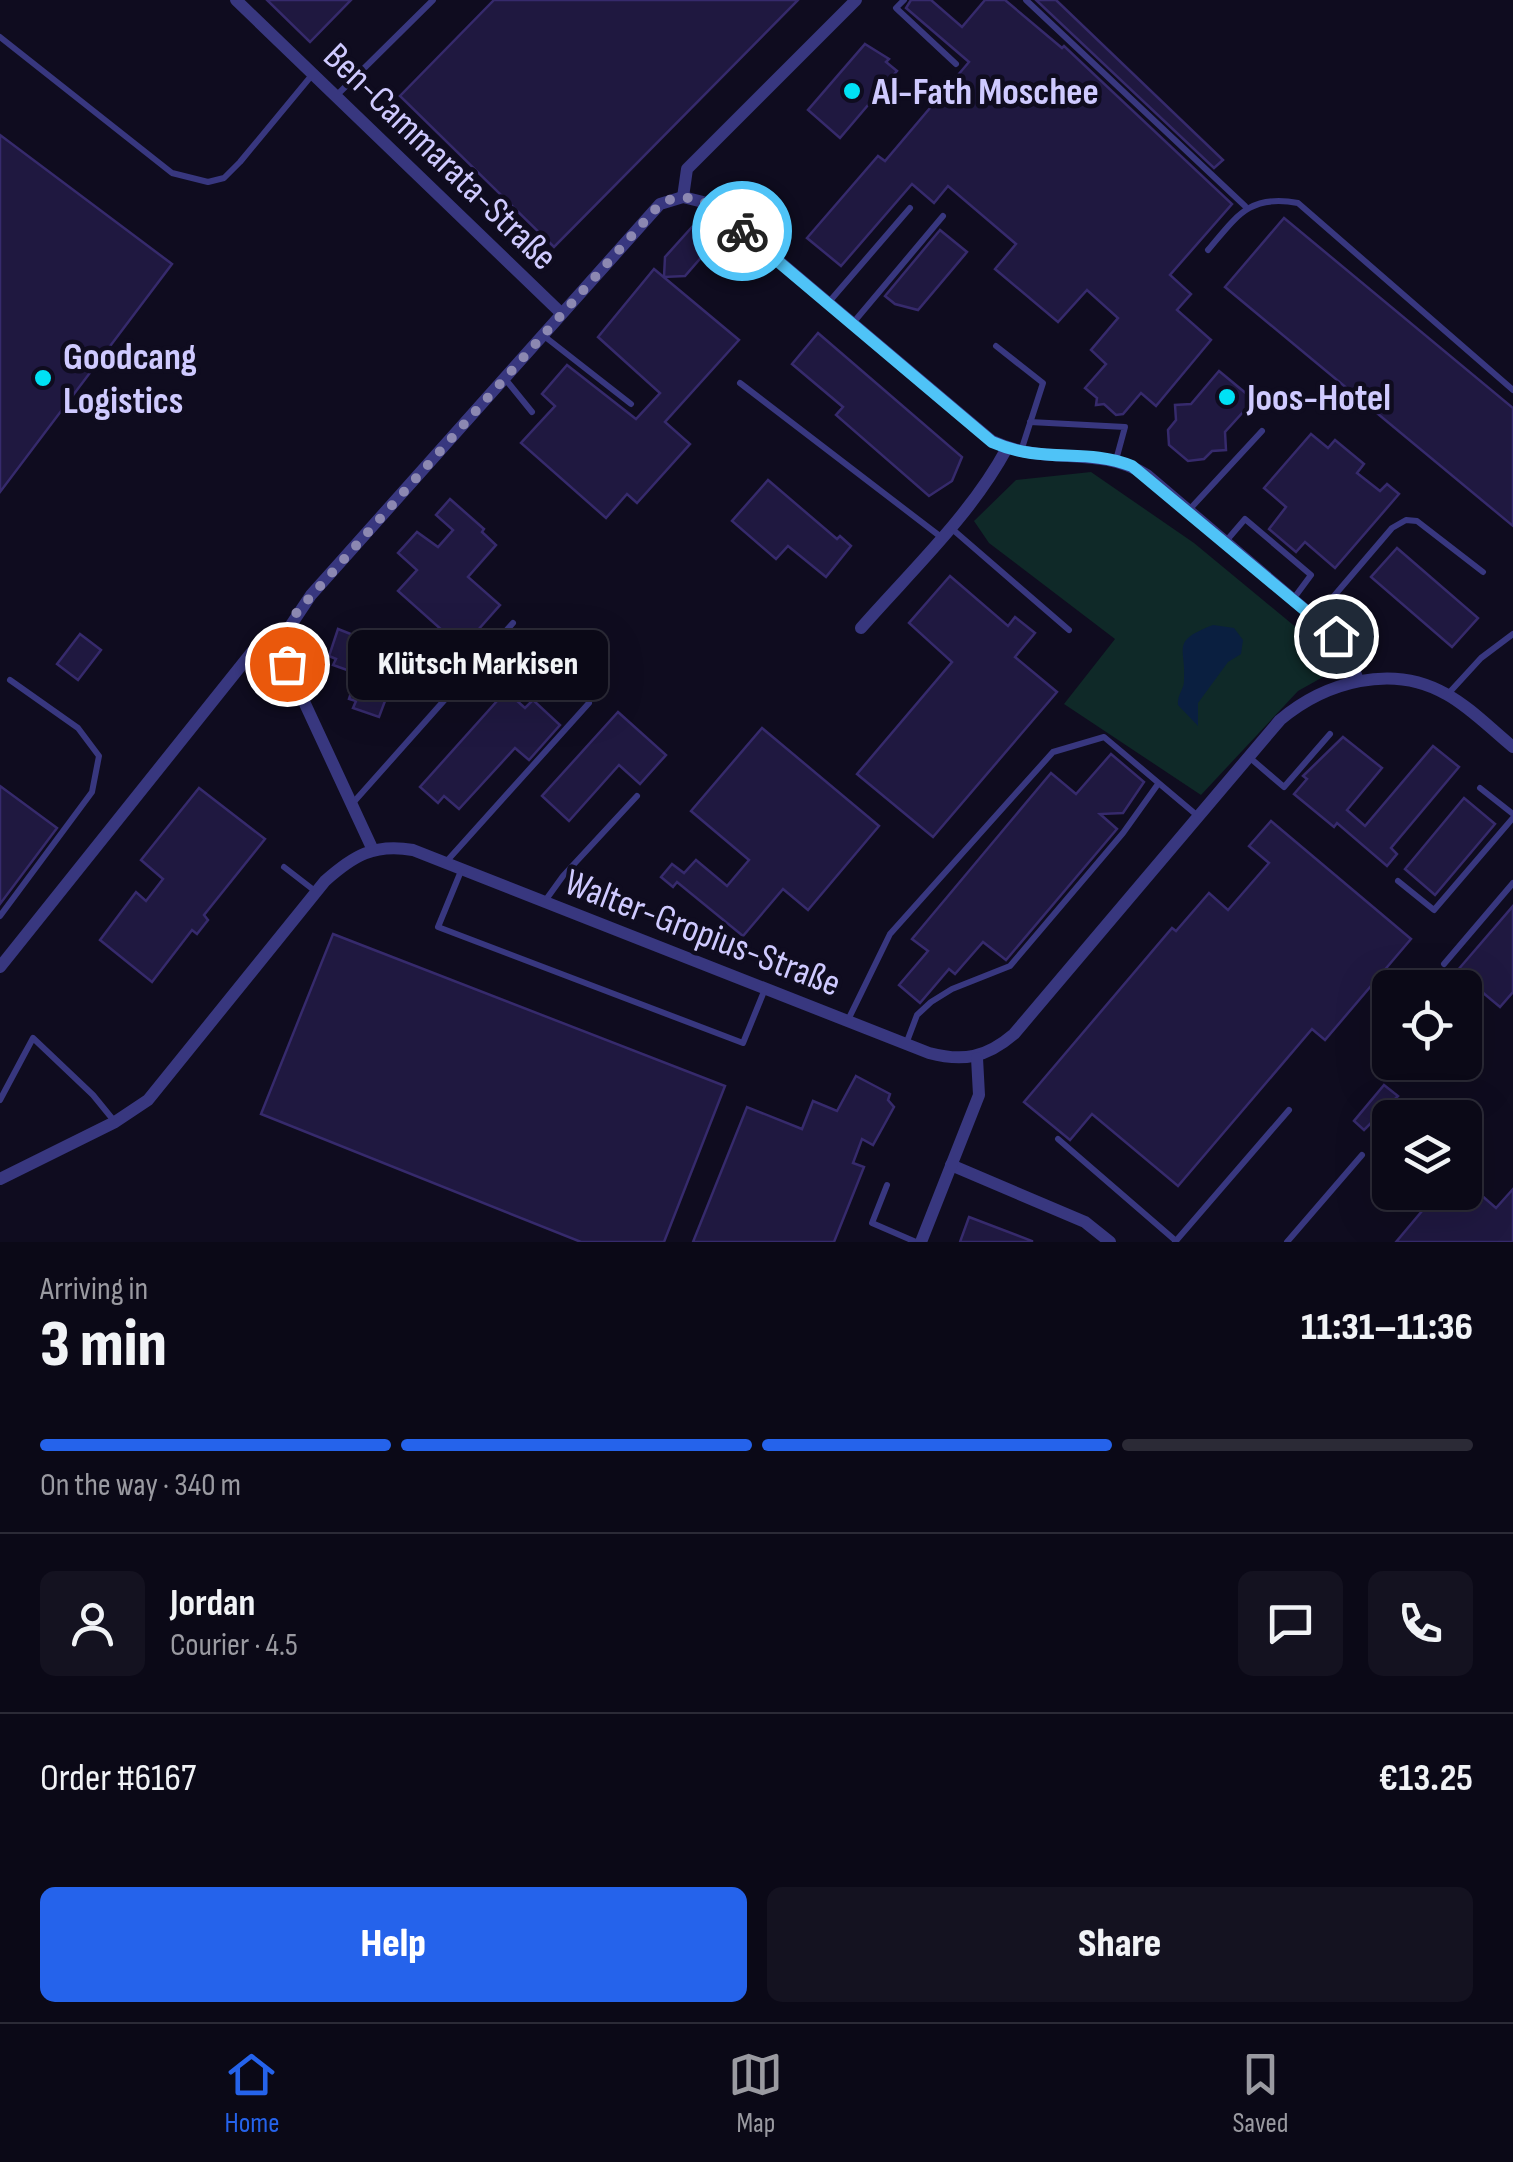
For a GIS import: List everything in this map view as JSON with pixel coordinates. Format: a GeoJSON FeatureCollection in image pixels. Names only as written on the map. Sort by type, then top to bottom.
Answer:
{"type":"FeatureCollection","features":[{"type":"Feature","properties":{"kind":"street","name":"Ben-Cammarata-Straße"},"geometry":{"type":"LineString","coordinates":[[236,0],[562,313]]}},
{"type":"Feature","properties":{"kind":"street"},"geometry":{"type":"LineString","coordinates":[[682,196],[686,169],[856,0]]}},
{"type":"Feature","properties":{"kind":"street"},"geometry":{"type":"LineString","coordinates":[[0,1179],[115,1122],[148,1100],[316,892],[348,861],[372,848],[287,664],[285,634],[311,595],[660,204],[682,196],[712,204],[992,442],[1014,450],[1116,460],[1146,475],[1347,648],[1358,681]]}},
{"type":"Feature","properties":{"kind":"street"},"geometry":{"type":"LineString","coordinates":[[861,628],[1014,450]]}},
{"type":"Feature","properties":{"kind":"street"},"geometry":{"type":"LineString","coordinates":[[0,967],[252,652],[266,640],[285,634]]}},
{"type":"Feature","properties":{"kind":"street"},"geometry":{"type":"LineString","coordinates":[[919,1242],[979,1096],[976,1058],[997,1049],[1014,1034],[1298,704],[1358,681],[1401,680],[1448,694],[1513,747]]}},
{"type":"Feature","properties":{"kind":"street","name":"Walter-Gropius-Straße"},"geometry":{"type":"LineString","coordinates":[[372,848],[412,850],[906,1044],[951,1059],[976,1058]]}},
{"type":"Feature","properties":{"kind":"street"},"geometry":{"type":"LineString","coordinates":[[952,1165],[1085,1222],[1110,1242]]}},
{"type":"Feature","properties":{"kind":"lane"},"geometry":{"type":"LineString","coordinates":[[336,96],[433,0]]}},
{"type":"Feature","properties":{"kind":"lane"},"geometry":{"type":"LineString","coordinates":[[904,0],[896,8],[956,64]]}},
{"type":"Feature","properties":{"kind":"lane"},"geometry":{"type":"LineString","coordinates":[[1026,0],[1245,206]]}},
{"type":"Feature","properties":{"kind":"lane"},"geometry":{"type":"LineString","coordinates":[[0,37],[172,173],[208,182],[224,178],[240,162],[312,74]]}},
{"type":"Feature","properties":{"kind":"lane"},"geometry":{"type":"LineString","coordinates":[[1208,250],[1245,206],[1282,200],[1298,202],[1513,390]]}},
{"type":"Feature","properties":{"kind":"lane"},"geometry":{"type":"LineString","coordinates":[[828,304],[910,208]]}},
{"type":"Feature","properties":{"kind":"lane"},"geometry":{"type":"LineString","coordinates":[[852,324],[943,216]]}},
{"type":"Feature","properties":{"kind":"lane"},"geometry":{"type":"LineString","coordinates":[[543,335],[631,404]]}},
{"type":"Feature","properties":{"kind":"lane"},"geometry":{"type":"LineString","coordinates":[[996,346],[1043,384],[1030,422],[1014,450]]}},
{"type":"Feature","properties":{"kind":"lane"},"geometry":{"type":"LineString","coordinates":[[505,379],[532,412]]}},
{"type":"Feature","properties":{"kind":"lane"},"geometry":{"type":"LineString","coordinates":[[740,382],[945,532],[1069,630]]}},
{"type":"Feature","properties":{"kind":"lane"},"geometry":{"type":"LineString","coordinates":[[1030,422],[1125,427],[1116,460]]}},
{"type":"Feature","properties":{"kind":"lane"},"geometry":{"type":"LineString","coordinates":[[1188,510],[1262,431]]}},
{"type":"Feature","properties":{"kind":"lane"},"geometry":{"type":"LineString","coordinates":[[1226,542],[1244,519],[1298,564],[1310,575],[1294,599]]}},
{"type":"Feature","properties":{"kind":"lane"},"geometry":{"type":"LineString","coordinates":[[1316,618],[1392,528],[1406,520],[1416,522],[1483,572]]}},
{"type":"Feature","properties":{"kind":"lane"},"geometry":{"type":"LineString","coordinates":[[351,805],[513,623]]}},
{"type":"Feature","properties":{"kind":"lane"},"geometry":{"type":"LineString","coordinates":[[1448,694],[1481,658],[1513,634]]}},
{"type":"Feature","properties":{"kind":"lane"},"geometry":{"type":"LineString","coordinates":[[0,916],[92,792],[99,756],[78,728],[10,680]]}},
{"type":"Feature","properties":{"kind":"lane"},"geometry":{"type":"LineString","coordinates":[[445,863],[589,703]]}},
{"type":"Feature","properties":{"kind":"lane"},"geometry":{"type":"LineString","coordinates":[[1249,757],[1284,788],[1330,734]]}},
{"type":"Feature","properties":{"kind":"lane"},"geometry":{"type":"LineString","coordinates":[[847,1021],[890,934],[1053,752],[1104,738],[1199,817]]}},
{"type":"Feature","properties":{"kind":"lane"},"geometry":{"type":"LineString","coordinates":[[906,1044],[917,1015],[930,1002],[952,988],[1010,966],[1124,832],[1158,784]]}},
{"type":"Feature","properties":{"kind":"lane"},"geometry":{"type":"LineString","coordinates":[[1398,881],[1434,910],[1513,816],[1480,788]]}},
{"type":"Feature","properties":{"kind":"lane"},"geometry":{"type":"LineString","coordinates":[[544,902],[637,796]]}},
{"type":"Feature","properties":{"kind":"lane"},"geometry":{"type":"LineString","coordinates":[[284,868],[316,892]]}},
{"type":"Feature","properties":{"kind":"lane"},"geometry":{"type":"LineString","coordinates":[[462,870],[438,927],[523,962],[743,1043],[766,988]]}},
{"type":"Feature","properties":{"kind":"lane"},"geometry":{"type":"LineString","coordinates":[[1444,964],[1513,883]]}},
{"type":"Feature","properties":{"kind":"lane"},"geometry":{"type":"LineString","coordinates":[[0,1100],[33,1038],[93,1094],[115,1122]]}},
{"type":"Feature","properties":{"kind":"lane"},"geometry":{"type":"LineString","coordinates":[[1058,1139],[1176,1241],[1289,1110]]}},
{"type":"Feature","properties":{"kind":"lane"},"geometry":{"type":"LineString","coordinates":[[1287,1242],[1362,1155]]}},
{"type":"Feature","properties":{"kind":"lane"},"geometry":{"type":"LineString","coordinates":[[887,1185],[872,1223],[919,1242]]}},
{"type":"Feature","properties":{"kind":"green space"},"geometry":{"type":"Polygon","coordinates":[[[1091,472],[1194,543],[1321,648],[1323,677],[1298,691],[1201,795],[1064,704],[1115,639],[989,543],[974,521],[1016,480],[1091,472]]]}},
{"type":"Feature","properties":{"kind":"water"},"geometry":{"type":"Polygon","coordinates":[[[1213,625],[1234,628],[1243,640],[1241,654],[1228,662],[1198,703],[1198,726],[1178,705],[1184,682],[1183,647],[1190,636],[1213,625]]]}},
{"type":"Feature","properties":{"kind":"building"},"geometry":{"type":"Polygon","coordinates":[[[267,0],[351,0],[310,42],[267,0]]]}},
{"type":"Feature","properties":{"kind":"building"},"geometry":{"type":"Polygon","coordinates":[[[494,0],[798,0],[554,247],[400,96],[494,0]]]}},
{"type":"Feature","properties":{"kind":"building"},"geometry":{"type":"Polygon","coordinates":[[[911,0],[931,0],[962,27],[985,0],[1005,0],[1064,46],[1232,204],[1170,275],[1191,294],[1177,310],[1211,340],[1156,406],[1141,393],[1123,414],[1116,415],[1104,404],[1096,405],[1097,398],[1085,388],[1106,364],[1091,350],[1118,318],[1087,290],[1058,322],[995,269],[1016,244],[948,186],[934,203],[912,184],[841,266],[807,238],[878,156],[885,161],[969,62],[906,8],[911,0]]]}},
{"type":"Feature","properties":{"kind":"building"},"geometry":{"type":"Polygon","coordinates":[[[1036,0],[1056,0],[1223,160],[1214,168],[1036,0]]]}},
{"type":"Feature","properties":{"kind":"building","name":"Al-Fath Moschee"},"geometry":{"type":"Polygon","coordinates":[[[865,44],[889,59],[886,62],[897,71],[840,138],[808,110],[865,44]]]}},
{"type":"Feature","properties":{"kind":"building","name":"Goodcang Logistics"},"geometry":{"type":"Polygon","coordinates":[[[0,135],[172,264],[0,492],[0,135]]]}},
{"type":"Feature","properties":{"kind":"building"},"geometry":{"type":"Polygon","coordinates":[[[1284,218],[1513,408],[1513,526],[1225,287],[1284,218]]]}},
{"type":"Feature","properties":{"kind":"building"},"geometry":{"type":"Polygon","coordinates":[[[692,227],[698,232],[698,241],[706,240],[712,245],[685,276],[664,277],[665,257],[692,227]]]}},
{"type":"Feature","properties":{"kind":"building"},"geometry":{"type":"Polygon","coordinates":[[[940,230],[967,252],[918,310],[895,304],[885,296],[940,230]]]}},
{"type":"Feature","properties":{"kind":"building"},"geometry":{"type":"Polygon","coordinates":[[[654,269],[739,340],[665,422],[690,444],[637,503],[627,494],[606,518],[521,443],[555,406],[542,394],[567,365],[636,419],[660,393],[598,337],[654,269]]]}},
{"type":"Feature","properties":{"kind":"building"},"geometry":{"type":"Polygon","coordinates":[[[818,333],[962,457],[952,481],[929,496],[836,415],[843,407],[792,364],[818,333]]]}},
{"type":"Feature","properties":{"kind":"building"},"geometry":{"type":"Polygon","coordinates":[[[1219,371],[1254,400],[1225,432],[1226,450],[1188,461],[1169,445],[1168,430],[1176,420],[1175,405],[1191,404],[1219,371]]]}},
{"type":"Feature","properties":{"kind":"building"},"geometry":{"type":"Polygon","coordinates":[[[1311,434],[1328,448],[1335,440],[1364,464],[1357,473],[1380,491],[1387,484],[1399,494],[1335,568],[1305,542],[1296,552],[1269,529],[1286,507],[1264,488],[1311,434]]]}},
{"type":"Feature","properties":{"kind":"building"},"geometry":{"type":"Polygon","coordinates":[[[768,480],[837,539],[840,536],[851,546],[826,577],[788,546],[776,559],[732,521],[768,480]]]}},
{"type":"Feature","properties":{"kind":"building"},"geometry":{"type":"Polygon","coordinates":[[[450,499],[496,545],[468,577],[500,605],[462,648],[398,591],[417,570],[398,553],[417,532],[438,547],[453,530],[436,515],[450,499]]]}},
{"type":"Feature","properties":{"kind":"building"},"geometry":{"type":"Polygon","coordinates":[[[1397,548],[1478,618],[1452,647],[1371,577],[1397,548]]]}},
{"type":"Feature","properties":{"kind":"building"},"geometry":{"type":"Polygon","coordinates":[[[950,576],[1008,626],[1015,617],[1035,633],[1015,657],[1057,692],[933,837],[857,774],[952,662],[909,623],[950,576]]]}},
{"type":"Feature","properties":{"kind":"building"},"geometry":{"type":"Polygon","coordinates":[[[338,629],[371,642],[365,671],[391,685],[379,717],[353,708],[356,701],[349,699],[355,681],[350,671],[333,665],[336,659],[329,656],[338,629]]]}},
{"type":"Feature","properties":{"kind":"building"},"geometry":{"type":"Polygon","coordinates":[[[80,634],[101,650],[78,680],[57,664],[80,634]]]}},
{"type":"Feature","properties":{"kind":"building"},"geometry":{"type":"Polygon","coordinates":[[[506,691],[525,708],[533,700],[560,725],[529,760],[515,748],[459,809],[444,796],[438,803],[420,787],[506,691]]]}},
{"type":"Feature","properties":{"kind":"building"},"geometry":{"type":"Polygon","coordinates":[[[618,712],[666,755],[640,784],[619,765],[569,821],[542,796],[618,712]]]}},
{"type":"Feature","properties":{"kind":"building"},"geometry":{"type":"Polygon","coordinates":[[[762,728],[879,826],[808,910],[783,889],[743,936],[677,882],[673,887],[661,877],[672,864],[684,873],[696,860],[727,886],[749,860],[691,811],[762,728]]]}},
{"type":"Feature","properties":{"kind":"building"},"geometry":{"type":"Polygon","coordinates":[[[1343,737],[1382,768],[1347,810],[1365,826],[1433,746],[1459,767],[1391,848],[1397,854],[1387,866],[1337,823],[1334,827],[1294,794],[1307,779],[1303,776],[1343,737]]]}},
{"type":"Feature","properties":{"kind":"building"},"geometry":{"type":"Polygon","coordinates":[[[1111,754],[1144,782],[1123,813],[1100,814],[1117,829],[1006,960],[983,942],[955,974],[949,969],[920,1003],[899,985],[928,951],[912,939],[1051,773],[1076,794],[1111,754]]]}},
{"type":"Feature","properties":{"kind":"building"},"geometry":{"type":"Polygon","coordinates":[[[0,786],[57,828],[0,904],[0,786]]]}},
{"type":"Feature","properties":{"kind":"building"},"geometry":{"type":"Polygon","coordinates":[[[199,788],[265,839],[204,915],[208,920],[197,934],[192,930],[152,982],[100,940],[136,892],[146,901],[163,879],[141,860],[199,788]]]}},
{"type":"Feature","properties":{"kind":"building"},"geometry":{"type":"Polygon","coordinates":[[[1464,798],[1495,824],[1435,895],[1405,869],[1464,798]]]}},
{"type":"Feature","properties":{"kind":"building"},"geometry":{"type":"Polygon","coordinates":[[[1271,821],[1411,939],[1385,970],[1372,970],[1372,985],[1325,1040],[1312,1029],[1178,1186],[1092,1114],[1070,1140],[1024,1102],[1172,928],[1176,931],[1209,893],[1228,910],[1269,863],[1249,846],[1271,821]]]}},
{"type":"Feature","properties":{"kind":"building"},"geometry":{"type":"Polygon","coordinates":[[[1513,906],[1513,992],[1500,1007],[1482,992],[1482,970],[1458,970],[1513,906]]]}},
{"type":"Feature","properties":{"kind":"building"},"geometry":{"type":"Polygon","coordinates":[[[333,934],[725,1086],[664,1242],[581,1242],[261,1114],[333,934]]]}},
{"type":"Feature","properties":{"kind":"building"},"geometry":{"type":"Polygon","coordinates":[[[856,1076],[890,1094],[888,1100],[894,1107],[873,1145],[862,1139],[853,1163],[864,1167],[834,1242],[693,1242],[747,1107],[802,1129],[813,1101],[837,1111],[856,1076]]]}},
{"type":"Feature","properties":{"kind":"building"},"geometry":{"type":"Polygon","coordinates":[[[1384,1085],[1398,1096],[1394,1100],[1372,1100],[1372,1122],[1364,1130],[1354,1121],[1384,1085]]]}},
{"type":"Feature","properties":{"kind":"building"},"geometry":{"type":"Polygon","coordinates":[[[1513,1189],[1513,1242],[1396,1242],[1423,1210],[1482,1210],[1482,1196],[1496,1208],[1513,1189]]]}},
{"type":"Feature","properties":{"kind":"building"},"geometry":{"type":"Polygon","coordinates":[[[969,1217],[1032,1241],[1032,1242],[960,1242],[969,1217]]]}},
{"type":"Feature","properties":{"kind":"way so far"},"geometry":{"type":"LineString","coordinates":[[287,664],[285,634],[297,612],[660,204],[682,196],[700,200],[712,204],[742,231]]}},
{"type":"Feature","properties":{"kind":"place","name":"Al-Fath Moschee"},"geometry":{"type":"Point","coordinates":[852,91]}},
{"type":"Feature","properties":{"kind":"place","name":"Goodcang Logistics"},"geometry":{"type":"Point","coordinates":[43,378]}},
{"type":"Feature","properties":{"kind":"place","name":"Joos-Hotel"},"geometry":{"type":"Point","coordinates":[1227,397]}},
{"type":"Feature","properties":{"kind":"place","name":"Klütsch Markisen"},"geometry":{"type":"Point","coordinates":[287,664]}},
{"type":"Feature","properties":{"kind":"route"},"geometry":{"type":"LineString","coordinates":[[742,231],[992,442],[1035,456],[1097,457],[1132,466],[1336,636]]}}]}
